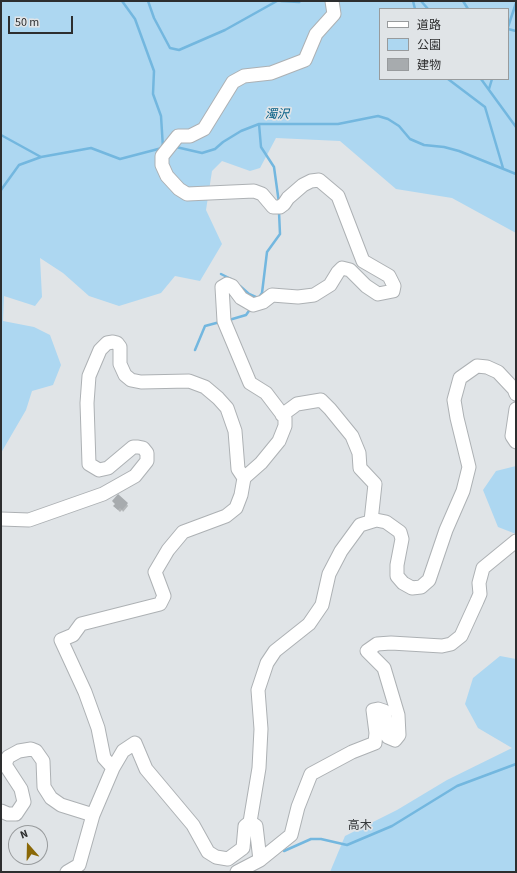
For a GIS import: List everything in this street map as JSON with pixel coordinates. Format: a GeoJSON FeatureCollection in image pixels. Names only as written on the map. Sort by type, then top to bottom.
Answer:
{"type":"FeatureCollection","features":[{"type":"Feature","properties":{"kind":"street"},"geometry":{"type":"LineString","coordinates":[[113,768],[104,758],[100,746],[98,728],[86,692],[61,640],[73,635],[80,624],[160,604],[164,596],[155,572],[168,550],[183,532],[226,516],[236,508],[241,496],[244,478],[260,463],[279,441],[285,426],[285,418],[266,393],[250,383],[224,321],[222,287],[227,284],[232,286],[242,298],[253,305],[263,302],[272,295],[298,297],[314,295],[330,285],[342,268],[350,270],[366,286],[378,294],[393,290],[394,286],[389,276],[363,261],[338,196],[319,180],[311,180],[303,185],[280,207],[273,207],[262,194],[254,191],[187,194],[179,189],[167,176],[162,165],[162,156],[178,136],[190,136],[204,129],[233,82],[244,76],[271,73],[305,60],[316,34],[334,14],[332,1]]}},
{"type":"Feature","properties":{"kind":"street"},"geometry":{"type":"LineString","coordinates":[[1,519],[29,520],[103,494],[135,476],[147,461],[147,453],[143,448],[138,447],[133,448],[108,468],[99,470],[94,469],[89,464],[87,410],[89,376],[100,350],[107,343],[117,343],[120,347],[120,364],[125,374],[131,380],[141,382],[189,381],[204,387],[218,398],[227,408],[235,431],[238,469],[244,478]]}},
{"type":"Feature","properties":{"kind":"street"},"geometry":{"type":"LineString","coordinates":[[67,872],[79,865],[93,815],[113,768],[123,751],[135,743],[146,769],[193,825],[208,852],[216,857],[228,859],[243,848],[246,826],[250,822],[259,768],[261,729],[258,690],[267,663],[275,650],[309,624],[322,605],[329,574],[341,550],[360,525],[376,520],[386,522],[400,532],[402,539],[397,565],[397,576],[403,583],[412,588],[421,587],[429,580],[446,530],[463,491],[469,467],[456,418],[454,400],[460,378],[477,366],[487,367],[498,372],[514,389],[516,394]]}},
{"type":"Feature","properties":{"kind":"street"},"geometry":{"type":"LineString","coordinates":[[282,415],[297,404],[321,400],[352,436],[359,453],[360,468],[375,484],[371,521]]}},
{"type":"Feature","properties":{"kind":"street"},"geometry":{"type":"LineString","coordinates":[[516,409],[512,436],[516,442]]}},
{"type":"Feature","properties":{"kind":"street"},"geometry":{"type":"LineString","coordinates":[[237,872],[260,860],[291,835],[298,806],[312,774],[324,769],[352,752],[375,743],[376,733],[373,710],[378,709],[384,711],[388,737],[395,740],[399,735],[398,715],[384,668],[367,651],[377,644],[391,643],[442,646],[451,644],[461,636],[480,594],[479,583],[483,568],[516,541]]}},
{"type":"Feature","properties":{"kind":"street"},"geometry":{"type":"LineString","coordinates":[[1,811],[8,814],[16,814],[24,802],[21,789],[6,766],[6,762],[8,757],[30,749],[40,755],[43,761],[44,787],[48,795],[61,805],[93,815]]}},
{"type":"Feature","properties":{"kind":"street"},"geometry":{"type":"LineString","coordinates":[[250,822],[256,826],[260,860]]}},
{"type":"Feature","properties":{"kind":"green space"},"geometry":{"type":"Polygon","coordinates":[[[1,1],[516,1],[516,233],[452,198],[396,189],[340,141],[276,138],[260,168],[250,171],[222,161],[212,171],[206,210],[222,244],[200,281],[175,276],[161,293],[119,306],[89,296],[63,273],[40,258],[42,297],[35,306],[4,296],[3,321],[34,327],[50,335],[61,365],[53,385],[32,391],[26,410],[1,453],[1,1]]]}},
{"type":"Feature","properties":{"kind":"green space"},"geometry":{"type":"Polygon","coordinates":[[[516,466],[516,534],[498,527],[483,490],[496,471],[516,466]]]}},
{"type":"Feature","properties":{"kind":"green space"},"geometry":{"type":"Polygon","coordinates":[[[500,656],[516,659],[516,872],[330,872],[345,836],[397,810],[447,780],[512,748],[478,728],[465,704],[473,678],[500,656]]]}},
{"type":"Feature","properties":{"kind":"building"},"geometry":{"type":"Polygon","coordinates":[[[118,494],[128,503],[122,510],[120,508],[118,510],[113,506],[115,504],[112,501],[118,494]]]}},
{"type":"Feature","properties":{"kind":"waterway","name":"濁沢"},"geometry":{"type":"LineString","coordinates":[[122,1],[135,19],[154,71],[153,94],[161,116],[163,148]]}},
{"type":"Feature","properties":{"kind":"waterway"},"geometry":{"type":"LineString","coordinates":[[148,1],[154,18],[170,48],[179,50],[225,30],[277,1]]}},
{"type":"Feature","properties":{"kind":"waterway"},"geometry":{"type":"LineString","coordinates":[[281,1],[300,1]]}},
{"type":"Feature","properties":{"kind":"waterway"},"geometry":{"type":"LineString","coordinates":[[413,1],[415,8]]}},
{"type":"Feature","properties":{"kind":"waterway"},"geometry":{"type":"LineString","coordinates":[[421,1],[427,8]]}},
{"type":"Feature","properties":{"kind":"waterway"},"geometry":{"type":"LineString","coordinates":[[463,1],[467,8]]}},
{"type":"Feature","properties":{"kind":"waterway"},"geometry":{"type":"LineString","coordinates":[[509,24],[516,3]]}},
{"type":"Feature","properties":{"kind":"waterway"},"geometry":{"type":"LineString","coordinates":[[509,29],[516,31]]}},
{"type":"Feature","properties":{"kind":"waterway"},"geometry":{"type":"LineString","coordinates":[[449,80],[485,107],[503,168]]}},
{"type":"Feature","properties":{"kind":"waterway"},"geometry":{"type":"LineString","coordinates":[[482,80],[516,127]]}},
{"type":"Feature","properties":{"kind":"waterway"},"geometry":{"type":"LineString","coordinates":[[489,89],[492,80]]}},
{"type":"Feature","properties":{"kind":"waterway","name":"濁沢"},"geometry":{"type":"LineString","coordinates":[[176,147],[202,153],[215,149],[223,142],[241,131],[259,124],[338,124],[378,116],[388,119],[399,126],[410,139],[424,145],[444,147],[459,151],[516,174]]}},
{"type":"Feature","properties":{"kind":"waterway"},"geometry":{"type":"LineString","coordinates":[[259,124],[261,147],[274,167],[279,203]]}},
{"type":"Feature","properties":{"kind":"waterway"},"geometry":{"type":"LineString","coordinates":[[1,135],[41,157],[91,148],[120,159],[162,148]]}},
{"type":"Feature","properties":{"kind":"waterway"},"geometry":{"type":"LineString","coordinates":[[1,190],[19,165],[41,157]]}},
{"type":"Feature","properties":{"kind":"waterway"},"geometry":{"type":"LineString","coordinates":[[258,299],[262,293],[267,252],[280,234],[279,212]]}},
{"type":"Feature","properties":{"kind":"waterway"},"geometry":{"type":"LineString","coordinates":[[221,274],[231,279]]}},
{"type":"Feature","properties":{"kind":"waterway"},"geometry":{"type":"LineString","coordinates":[[240,286],[249,294],[258,298]]}},
{"type":"Feature","properties":{"kind":"waterway"},"geometry":{"type":"LineString","coordinates":[[229,320],[246,315],[251,308]]}},
{"type":"Feature","properties":{"kind":"waterway"},"geometry":{"type":"LineString","coordinates":[[195,350],[205,326],[220,322]]}},
{"type":"Feature","properties":{"kind":"waterway"},"geometry":{"type":"LineString","coordinates":[[284,851],[311,839],[321,839],[347,845],[392,826],[457,786],[516,764]]}},
{"type":"Feature","properties":{"kind":"district","name":"高木"},"geometry":{"type":"Point","coordinates":[360,826]}}]}
